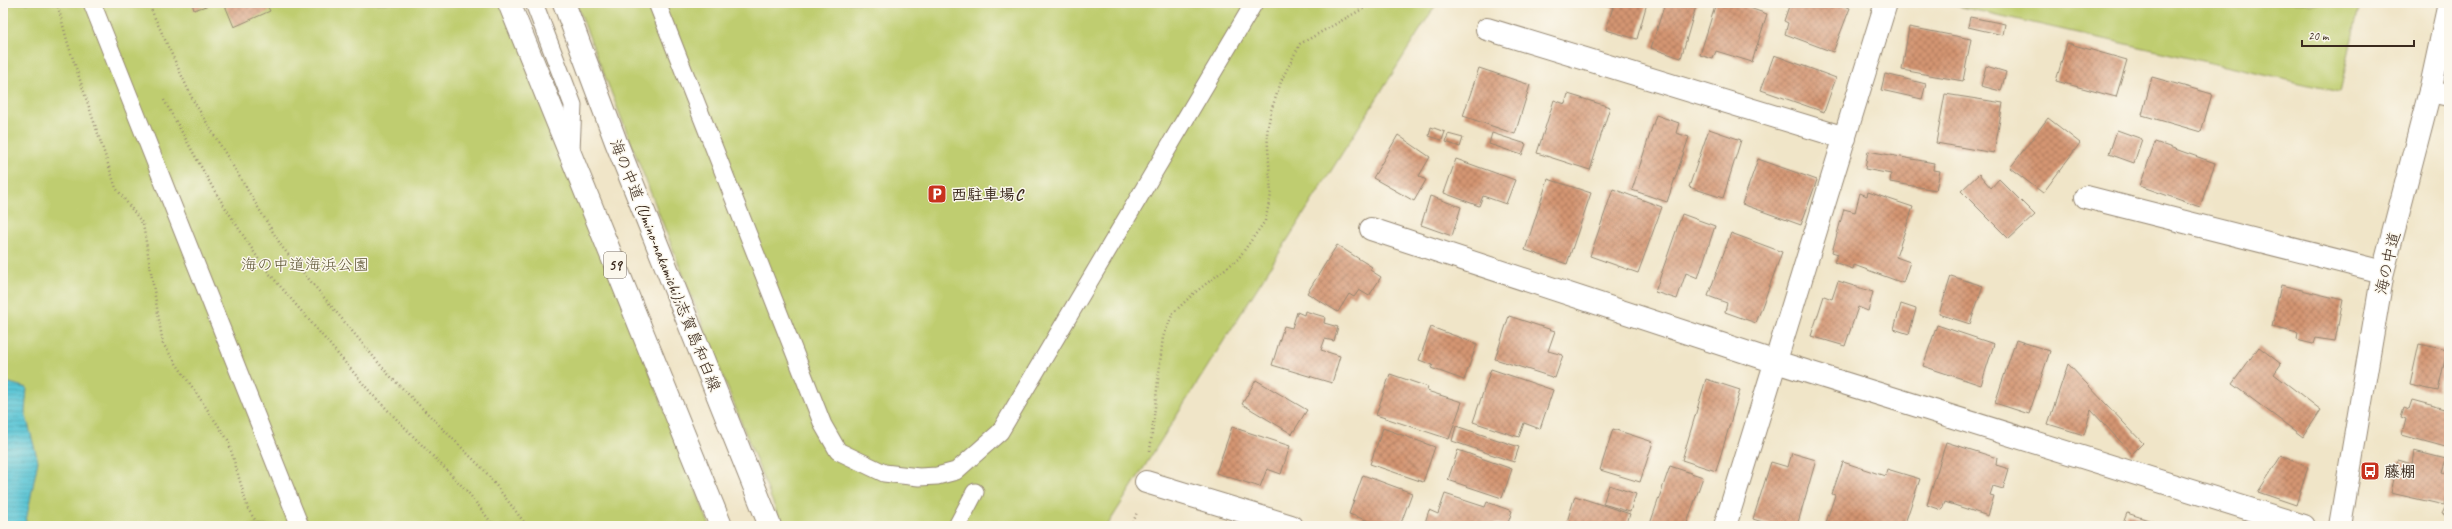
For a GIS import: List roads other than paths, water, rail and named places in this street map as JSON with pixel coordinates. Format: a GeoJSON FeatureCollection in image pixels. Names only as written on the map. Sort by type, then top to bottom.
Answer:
{"type":"FeatureCollection","features":[{"type":"Feature","properties":{"kind":"street","name":"59"},"geometry":{"type":"LineString","coordinates":[[509,3],[570,157],[721,526]]}},
{"type":"Feature","properties":{"kind":"street","name":"海の中道 (Umino-nakamichi);志賀島和白線"},"geometry":{"type":"LineString","coordinates":[[564,3],[616,142],[770,526]]}},
{"type":"Feature","properties":{"kind":"street"},"geometry":{"type":"LineString","coordinates":[[1724,526],[1886,3]]}},
{"type":"Feature","properties":{"kind":"street","name":"海の中道"},"geometry":{"type":"LineString","coordinates":[[2340,526],[2383,272],[2440,93],[2449,3]]}},
{"type":"Feature","properties":{"kind":"street"},"geometry":{"type":"LineString","coordinates":[[1487,29],[1845,138]]}},
{"type":"Feature","properties":{"kind":"street"},"geometry":{"type":"LineString","coordinates":[[2086,197],[2383,272]]}},
{"type":"Feature","properties":{"kind":"street"},"geometry":{"type":"LineString","coordinates":[[1371,229],[1776,362],[2304,526]]}},
{"type":"Feature","properties":{"kind":"street"},"geometry":{"type":"LineString","coordinates":[[1146,482],[1292,526]]}},
{"type":"Feature","properties":{"kind":"lane"},"geometry":{"type":"LineString","coordinates":[[92,3],[300,526]]}},
{"type":"Feature","properties":{"kind":"lane"},"geometry":{"type":"LineString","coordinates":[[534,3],[573,105],[570,157]]}},
{"type":"Feature","properties":{"kind":"lane"},"geometry":{"type":"LineString","coordinates":[[657,3],[823,425],[838,450],[884,474],[937,476],[956,471],[1000,432],[1254,3]]}},
{"type":"Feature","properties":{"kind":"lane"},"geometry":{"type":"LineString","coordinates":[[956,526],[975,492]]}},
{"type":"Feature","properties":{"kind":"water"},"geometry":{"type":"Polygon","coordinates":[[[3,381],[27,388],[25,412],[38,461],[25,526],[3,526],[3,381]]]}},
{"type":"Feature","properties":{"kind":"place","name":"西駐車場C"},"geometry":{"type":"Point","coordinates":[937,194]}},
{"type":"Feature","properties":{"kind":"place","name":"藤棚"},"geometry":{"type":"Point","coordinates":[2370,471]}},
{"type":"Feature","properties":{"kind":"park label","name":"海の中道海浜公園"},"geometry":{"type":"Point","coordinates":[305,264]}}]}
